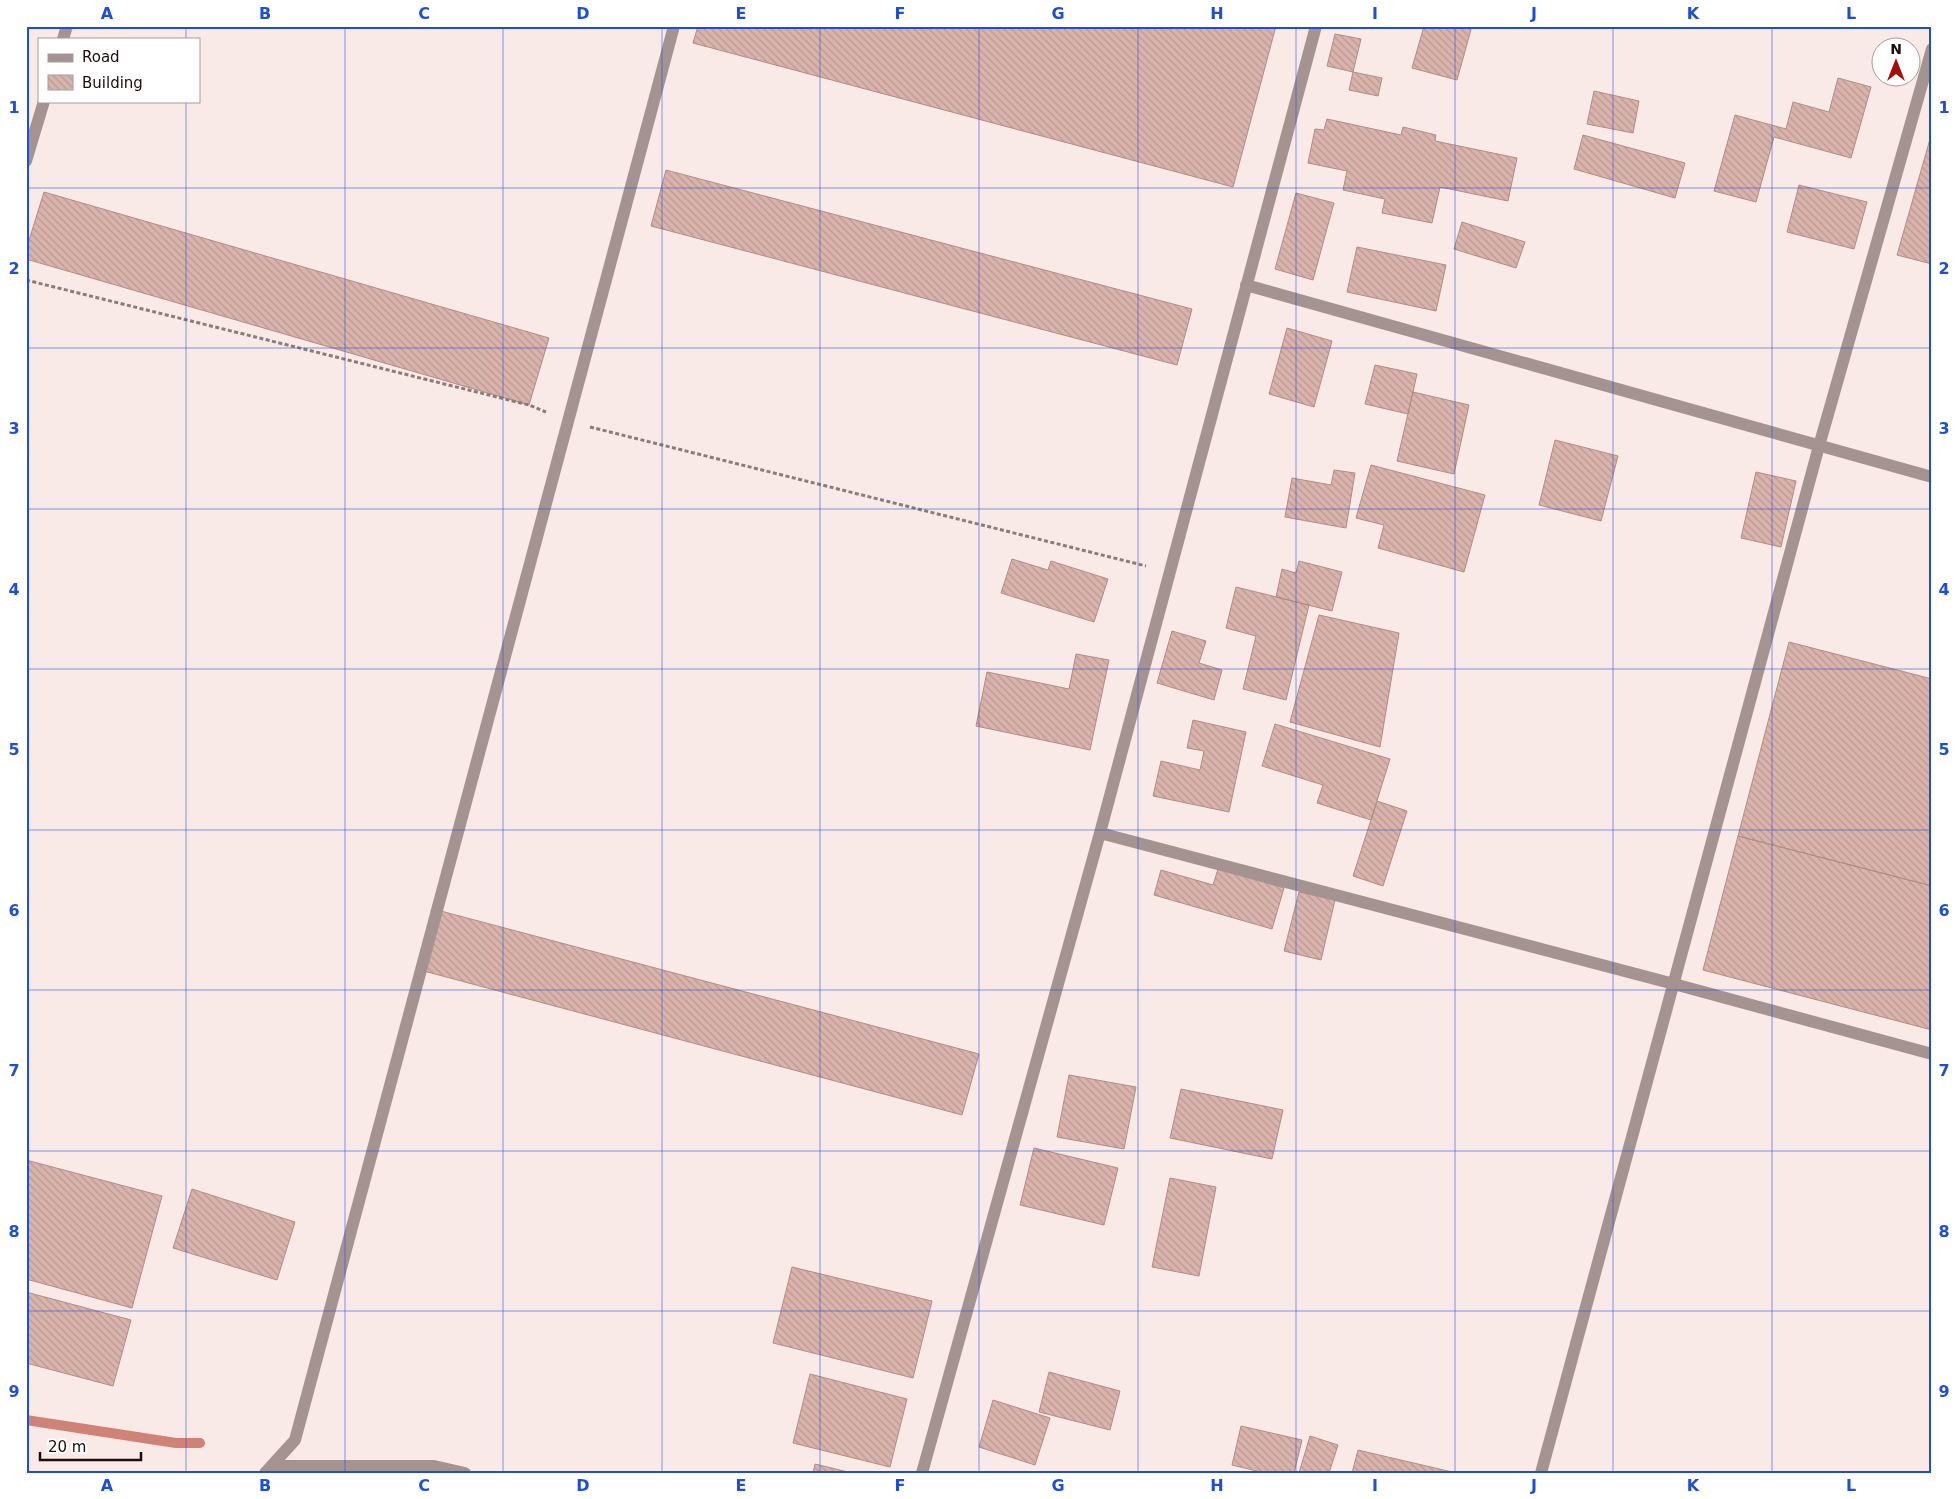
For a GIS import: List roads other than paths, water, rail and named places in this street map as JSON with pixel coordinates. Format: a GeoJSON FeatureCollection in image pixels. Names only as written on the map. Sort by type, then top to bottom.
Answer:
{"type":"FeatureCollection","features":[{"type":"Feature","properties":{"kind":"street"},"geometry":{"type":"LineString","coordinates":[[269,1469],[295,1440],[674,26]]}},
{"type":"Feature","properties":{"kind":"street"},"geometry":{"type":"LineString","coordinates":[[922,1473],[1100,833],[1316,26]]}},
{"type":"Feature","properties":{"kind":"street"},"geometry":{"type":"LineString","coordinates":[[1541,1473],[1819,446],[1932,49]]}},
{"type":"Feature","properties":{"kind":"street"},"geometry":{"type":"LineString","coordinates":[[26,161],[44,102]]}},
{"type":"Feature","properties":{"kind":"street"},"geometry":{"type":"LineString","coordinates":[[1246,285],[1932,477]]}},
{"type":"Feature","properties":{"kind":"street"},"geometry":{"type":"LineString","coordinates":[[1100,833],[1932,1054]]}},
{"type":"Feature","properties":{"kind":"street"},"geometry":{"type":"LineString","coordinates":[[269,1469],[434,1466],[465,1473]]}},
{"type":"Feature","properties":{"kind":"waterway"},"geometry":{"type":"LineString","coordinates":[[26,1420],[176,1443],[200,1443]]}}]}
